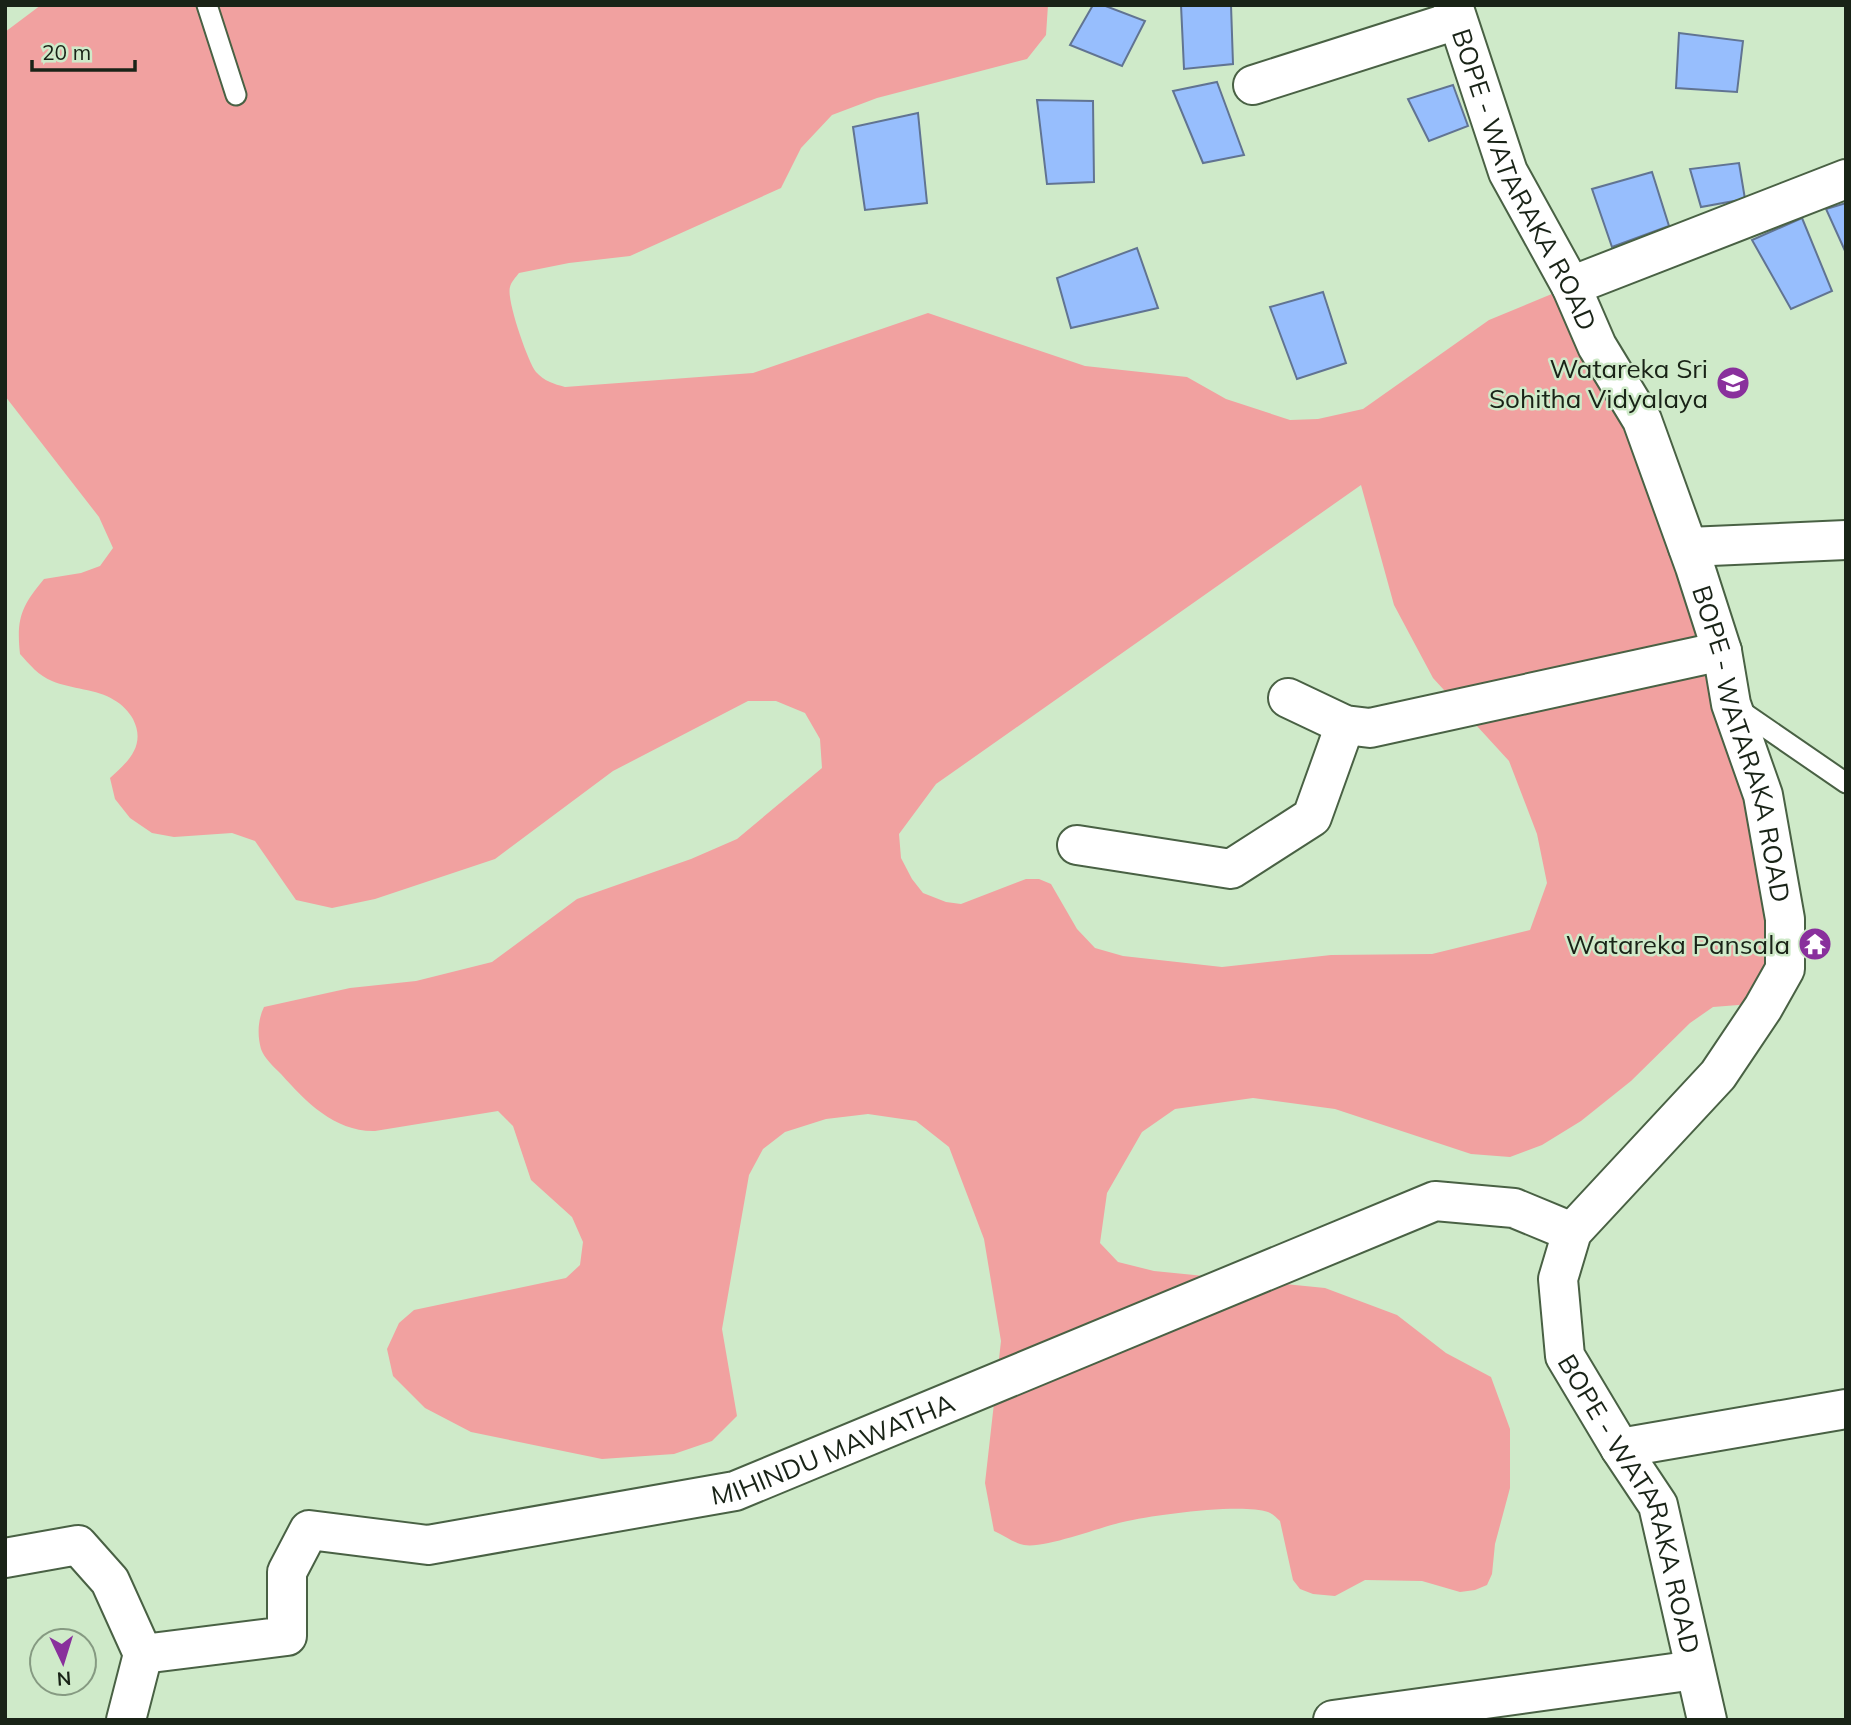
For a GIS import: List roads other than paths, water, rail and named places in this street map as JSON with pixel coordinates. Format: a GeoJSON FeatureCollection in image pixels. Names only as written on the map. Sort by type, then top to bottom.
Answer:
{"type":"FeatureCollection","features":[{"type":"Feature","properties":{"kind":"street"},"geometry":{"type":"LineString","coordinates":[[1252,85],[1455,12]]}},
{"type":"Feature","properties":{"kind":"street","name":"BOPE - WATARAKA ROAD"},"geometry":{"type":"LineString","coordinates":[[1455,12],[1508,172],[1571,286],[1597,346],[1642,421],[1688,547],[1723,651],[1731,704],[1763,795],[1785,919],[1785,969],[1763,1008],[1718,1074],[1572,1232],[1558,1279],[1565,1356],[1658,1505],[1707,1720]]}},
{"type":"Feature","properties":{"kind":"street"},"geometry":{"type":"LineString","coordinates":[[1571,286],[1846,179]]}},
{"type":"Feature","properties":{"kind":"street"},"geometry":{"type":"LineString","coordinates":[[1688,547],[1846,540]]}},
{"type":"Feature","properties":{"kind":"street"},"geometry":{"type":"LineString","coordinates":[[1288,698],[1345,725],[1370,728],[1723,651]]}},
{"type":"Feature","properties":{"kind":"street"},"geometry":{"type":"LineString","coordinates":[[1077,845],[1231,869],[1312,817],[1345,725]]}},
{"type":"Feature","properties":{"kind":"street","name":"MIHINDU MAWATHA"},"geometry":{"type":"LineString","coordinates":[[144,1654],[287,1636],[287,1573],[309,1530],[428,1545],[735,1491],[1435,1201],[1514,1208],[1572,1232]]}},
{"type":"Feature","properties":{"kind":"street"},"geometry":{"type":"LineString","coordinates":[[1620,1448],[1846,1409]]}},
{"type":"Feature","properties":{"kind":"street"},"geometry":{"type":"LineString","coordinates":[[5,1558],[78,1545],[110,1581],[144,1654],[126,1720]]}},
{"type":"Feature","properties":{"kind":"street"},"geometry":{"type":"LineString","coordinates":[[1333,1720],[1695,1670]]}},
{"type":"Feature","properties":{"kind":"lane"},"geometry":{"type":"LineString","coordinates":[[207,5],[236,95]]}},
{"type":"Feature","properties":{"kind":"lane"},"geometry":{"type":"LineString","coordinates":[[1731,704],[1846,783]]}},
{"type":"Feature","properties":{"kind":"place","name":"Watareka Sri Sohitha Vidyalaya"},"geometry":{"type":"Point","coordinates":[1733,383]}},
{"type":"Feature","properties":{"kind":"place","name":"Watareka Pansala"},"geometry":{"type":"Point","coordinates":[1815,944]}}]}
